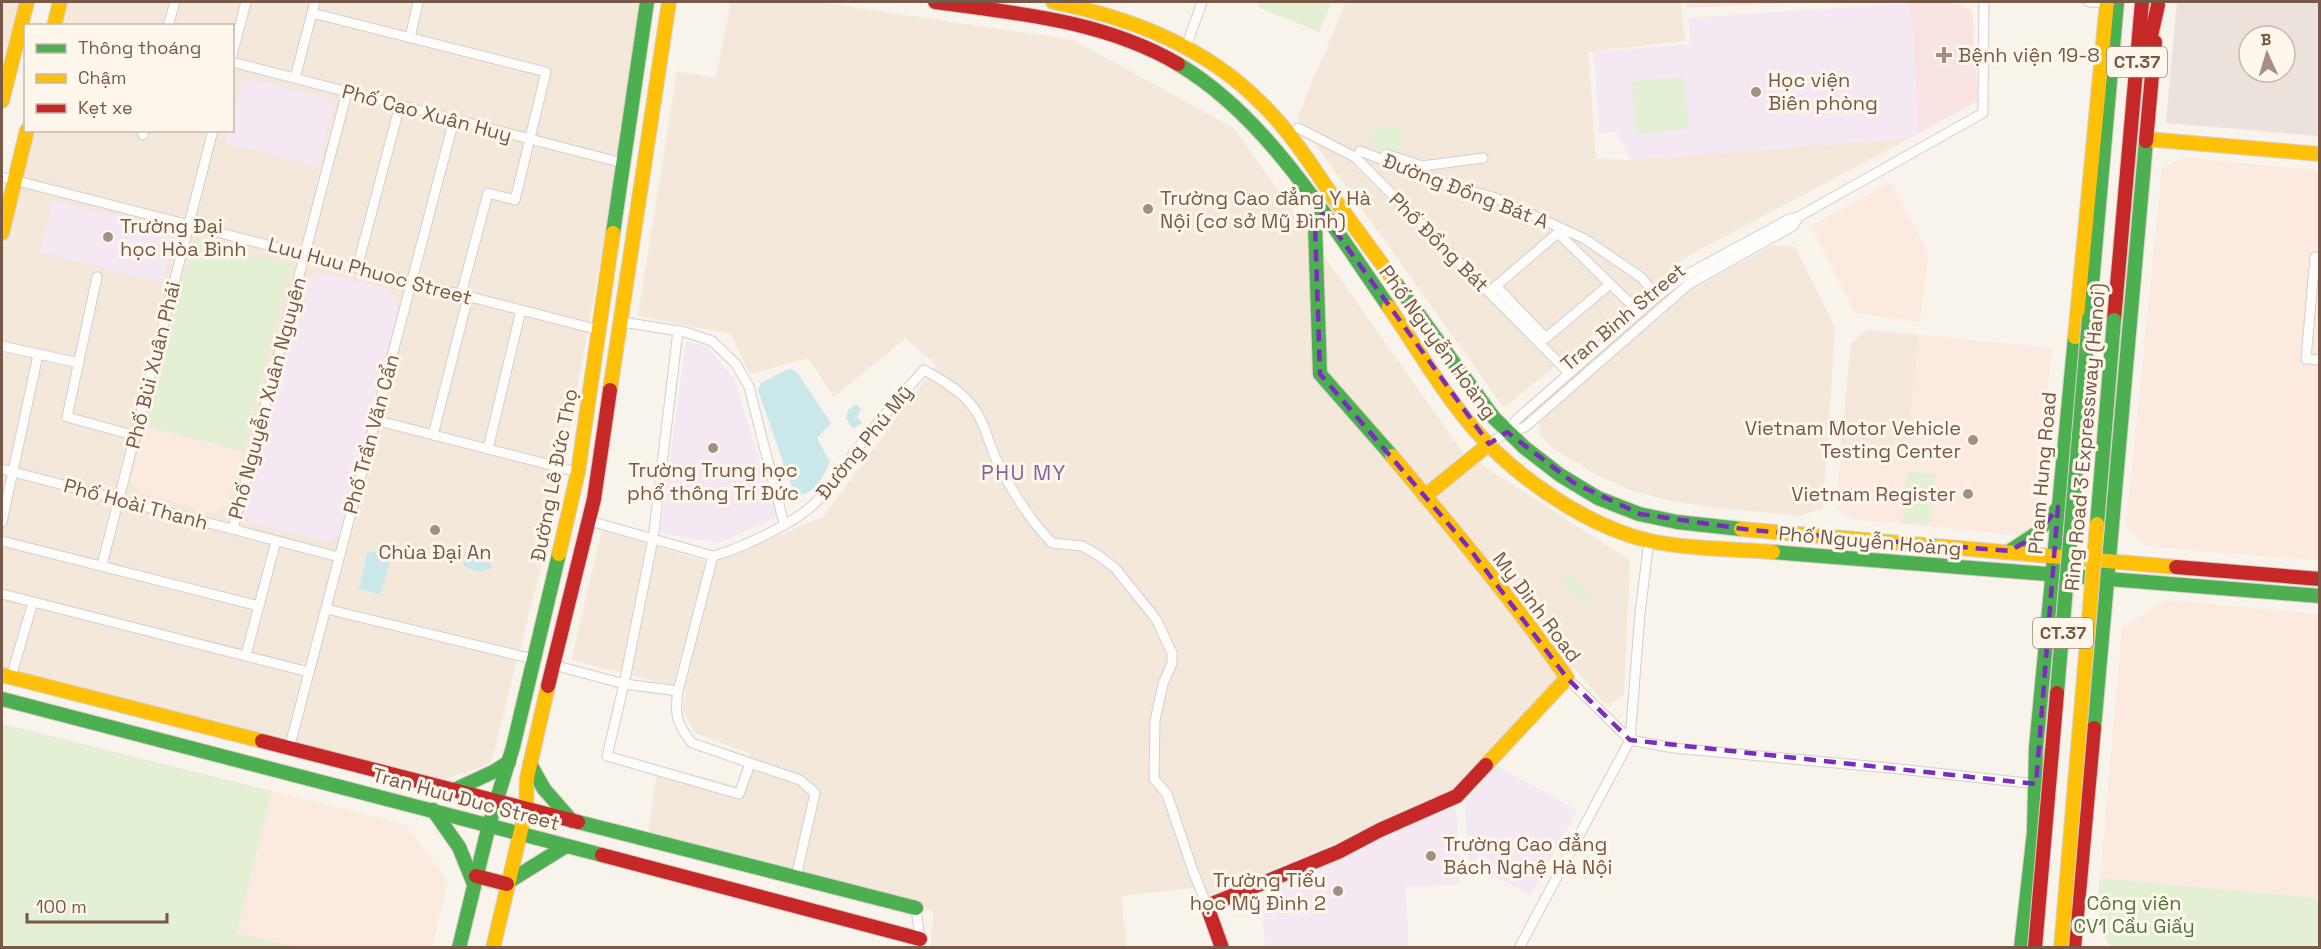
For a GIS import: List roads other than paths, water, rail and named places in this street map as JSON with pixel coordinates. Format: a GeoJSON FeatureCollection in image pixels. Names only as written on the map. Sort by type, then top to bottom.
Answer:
{"type":"FeatureCollection","features":[{"type":"Feature","properties":{"kind":"main road"},"geometry":{"type":"LineString","coordinates":[[2,101],[27,2]]}},
{"type":"Feature","properties":{"kind":"main road"},"geometry":{"type":"LineString","coordinates":[[54,24],[60,2]]}},
{"type":"Feature","properties":{"kind":"main road","name":"Đường Lê Đức Thọ"},"geometry":{"type":"LineString","coordinates":[[459,948],[489,825],[513,747],[578,472],[647,2]]}},
{"type":"Feature","properties":{"kind":"main road","name":"Đường Lê Đức Thọ"},"geometry":{"type":"LineString","coordinates":[[493,948],[526,809],[531,758],[590,521],[669,2]]}},
{"type":"Feature","properties":{"kind":"main road","name":"Phố Nguyễn Hoàng"},"geometry":{"type":"LineString","coordinates":[[935,2],[1080,26],[1141,46],[1171,59],[1220,92],[1265,135],[1323,214],[1439,383],[1475,430],[1525,475],[1599,521],[1649,540],[2319,596]]}},
{"type":"Feature","properties":{"kind":"main road","name":"Phố Nguyễn Hoàng"},"geometry":{"type":"LineString","coordinates":[[1053,2],[1113,16],[1186,47],[1212,62],[1249,90],[1293,140],[1387,272],[1506,432],[1549,467],[1614,505],[1668,520],[1751,530],[2010,550],[2319,579]]}},
{"type":"Feature","properties":{"kind":"main road","name":"Ring Road 3 Expressway (Hanoi)"},"geometry":{"type":"LineString","coordinates":[[2035,948],[2106,121],[2110,2]]}},
{"type":"Feature","properties":{"kind":"main road","name":"Pham Hung Road"},"geometry":{"type":"LineString","coordinates":[[2021,948],[2034,832],[2036,748],[2048,555],[2058,507],[2110,2]]}},
{"type":"Feature","properties":{"kind":"main road","name":"Ring Road 3 Expressway (Hanoi)"},"geometry":{"type":"LineString","coordinates":[[2061,948],[2142,2]]}},
{"type":"Feature","properties":{"kind":"main road"},"geometry":{"type":"LineString","coordinates":[[2132,123],[2158,3]]}},
{"type":"Feature","properties":{"kind":"main road"},"geometry":{"type":"LineString","coordinates":[[2074,948],[2114,561],[2158,3]]}},
{"type":"Feature","properties":{"kind":"main road"},"geometry":{"type":"LineString","coordinates":[[2,233],[8,179],[26,132]]}},
{"type":"Feature","properties":{"kind":"main road"},"geometry":{"type":"LineString","coordinates":[[2146,139],[2319,154]]}},
{"type":"Feature","properties":{"kind":"main road","name":"My Dinh Road"},"geometry":{"type":"LineString","coordinates":[[1207,906],[1338,852],[1380,830],[1457,796],[1568,678],[1425,495],[1320,374],[1315,224],[1323,214]]}},
{"type":"Feature","properties":{"kind":"main road","name":"Tran Binh Street"},"geometry":{"type":"LineString","coordinates":[[1425,495],[1489,444]]}},
{"type":"Feature","properties":{"kind":"main road"},"geometry":{"type":"LineString","coordinates":[[2010,550],[2027,543],[2037,535],[2058,507]]}},
{"type":"Feature","properties":{"kind":"main road","name":"Tran Huu Duc Street"},"geometry":{"type":"LineString","coordinates":[[6,676],[916,908]]}},
{"type":"Feature","properties":{"kind":"main road","name":"Tran Huu Duc Street"},"geometry":{"type":"LineString","coordinates":[[2,699],[920,939]]}},
{"type":"Feature","properties":{"kind":"main road"},"geometry":{"type":"LineString","coordinates":[[513,747],[531,758],[544,789],[572,821]]}},
{"type":"Feature","properties":{"kind":"main road"},"geometry":{"type":"LineString","coordinates":[[452,791],[509,762]]}},
{"type":"Feature","properties":{"kind":"main road"},"geometry":{"type":"LineString","coordinates":[[429,785],[428,809],[459,847],[475,880],[508,883],[566,846]]}},
{"type":"Feature","properties":{"kind":"main road"},"geometry":{"type":"LineString","coordinates":[[1207,906],[1222,948]]}},
{"type":"Feature","properties":{"kind":"street"},"geometry":{"type":"LineString","coordinates":[[169,24],[175,2]]}},
{"type":"Feature","properties":{"kind":"street"},"geometry":{"type":"LineString","coordinates":[[234,47],[246,2]]}},
{"type":"Feature","properties":{"kind":"street"},"geometry":{"type":"LineString","coordinates":[[295,78],[315,2]]}},
{"type":"Feature","properties":{"kind":"street"},"geometry":{"type":"LineString","coordinates":[[410,38],[418,2]]}},
{"type":"Feature","properties":{"kind":"street"},"geometry":{"type":"LineString","coordinates":[[1186,47],[1203,2]]}},
{"type":"Feature","properties":{"kind":"street","name":"Tran Binh Street"},"geometry":{"type":"LineString","coordinates":[[1489,444],[1506,432],[1517,419],[1639,312],[1684,276],[1789,219],[1798,218],[1983,113],[1984,2]]}},
{"type":"Feature","properties":{"kind":"street"},"geometry":{"type":"LineString","coordinates":[[2089,2],[2110,2]]}},
{"type":"Feature","properties":{"kind":"street"},"geometry":{"type":"LineString","coordinates":[[312,13],[546,72],[515,200],[488,193],[433,435]]}},
{"type":"Feature","properties":{"kind":"street","name":"Phố Cao Xuân Huy"},"geometry":{"type":"LineString","coordinates":[[234,63],[623,163]]}},
{"type":"Feature","properties":{"kind":"street","name":"Phố Nguyễn Xuân Nguyên"},"geometry":{"type":"LineString","coordinates":[[233,529],[347,92]]}},
{"type":"Feature","properties":{"kind":"street"},"geometry":{"type":"LineString","coordinates":[[357,268],[400,105]]}},
{"type":"Feature","properties":{"kind":"street","name":"Phố Trần Văn Cẩn"},"geometry":{"type":"LineString","coordinates":[[289,749],[454,120]]}},
{"type":"Feature","properties":{"kind":"street","name":"Phố Đồng Bát"},"geometry":{"type":"LineString","coordinates":[[1298,128],[1355,157],[1492,289],[1569,373]]}},
{"type":"Feature","properties":{"kind":"street","name":"Phố Bùi Xuân Phái"},"geometry":{"type":"LineString","coordinates":[[102,565],[212,132]]}},
{"type":"Feature","properties":{"kind":"street","name":"Đường Đồng Bát A"},"geometry":{"type":"LineString","coordinates":[[1483,158],[1422,166],[1361,149],[1449,185],[1485,194],[1585,239],[1642,279],[1657,297]]}},
{"type":"Feature","properties":{"kind":"street","name":"Luu Huu Phuoc Street"},"geometry":{"type":"LineString","coordinates":[[8,179],[599,330]]}},
{"type":"Feature","properties":{"kind":"street","name":"Tran Binh Street"},"geometry":{"type":"LineString","coordinates":[[1506,432],[1524,427],[1689,284],[1793,226],[1798,218]]}},
{"type":"Feature","properties":{"kind":"street"},"geometry":{"type":"LineString","coordinates":[[1610,284],[1546,339],[1492,289],[1558,233],[1639,312]]}},
{"type":"Feature","properties":{"kind":"street"},"geometry":{"type":"LineString","coordinates":[[2319,258],[2315,257],[2306,359],[2319,360]]}},
{"type":"Feature","properties":{"kind":"street"},"geometry":{"type":"LineString","coordinates":[[97,277],[67,417],[136,436]]}},
{"type":"Feature","properties":{"kind":"street"},"geometry":{"type":"LineString","coordinates":[[488,449],[521,310]]}},
{"type":"Feature","properties":{"kind":"street"},"geometry":{"type":"LineString","coordinates":[[622,322],[678,331],[712,341],[735,364],[749,387],[784,524]]}},
{"type":"Feature","properties":{"kind":"street"},"geometry":{"type":"LineString","coordinates":[[678,331],[653,539],[607,756],[738,794],[750,764]]}},
{"type":"Feature","properties":{"kind":"street"},"geometry":{"type":"LineString","coordinates":[[2,345],[79,363]]}},
{"type":"Feature","properties":{"kind":"street"},"geometry":{"type":"LineString","coordinates":[[2,522],[38,355]]}},
{"type":"Feature","properties":{"kind":"street","name":"Đường Phú Mỹ"},"geometry":{"type":"LineString","coordinates":[[713,556],[728,552],[784,524],[810,508],[833,484],[861,445],[924,370],[966,398],[983,420],[997,460],[1036,526],[1052,543],[1082,546],[1115,568],[1156,619],[1172,653],[1172,663],[1163,684],[1155,721],[1155,779],[1167,794],[1192,872],[1207,906]]}},
{"type":"Feature","properties":{"kind":"street"},"geometry":{"type":"LineString","coordinates":[[375,420],[578,472]]}},
{"type":"Feature","properties":{"kind":"street","name":"Phố Hoài Thanh"},"geometry":{"type":"LineString","coordinates":[[2,469],[339,557]]}},
{"type":"Feature","properties":{"kind":"street"},"geometry":{"type":"LineString","coordinates":[[590,521],[713,556],[675,710],[682,730],[692,743],[800,780],[815,794],[796,877]]}},
{"type":"Feature","properties":{"kind":"street"},"geometry":{"type":"LineString","coordinates":[[1519,948],[1629,740],[1649,540]]}},
{"type":"Feature","properties":{"kind":"street"},"geometry":{"type":"LineString","coordinates":[[2,541],[259,606]]}},
{"type":"Feature","properties":{"kind":"street"},"geometry":{"type":"LineString","coordinates":[[246,656],[276,541]]}},
{"type":"Feature","properties":{"kind":"street"},"geometry":{"type":"LineString","coordinates":[[2,594],[309,672]]}},
{"type":"Feature","properties":{"kind":"street"},"geometry":{"type":"LineString","coordinates":[[6,676],[33,602]]}},
{"type":"Feature","properties":{"kind":"street"},"geometry":{"type":"LineString","coordinates":[[326,609],[533,659]]}},
{"type":"Feature","properties":{"kind":"street"},"geometry":{"type":"LineString","coordinates":[[554,665],[624,684],[678,691]]}},
{"type":"Feature","properties":{"kind":"street"},"geometry":{"type":"LineString","coordinates":[[1568,678],[1629,740],[1674,748],[2036,784]]}},
{"type":"Feature","properties":{"kind":"street"},"geometry":{"type":"LineString","coordinates":[[916,908],[920,939]]}},
{"type":"Feature","properties":{"kind":"water"},"geometry":{"type":"Polygon","coordinates":[[[790,368],[798,374],[831,423],[817,438],[830,462],[813,489],[795,496],[758,390],[761,383],[790,368]]]}},
{"type":"Feature","properties":{"kind":"water"},"geometry":{"type":"Polygon","coordinates":[[[856,404],[861,409],[857,417],[862,423],[853,429],[846,418],[848,410],[856,404]]]}},
{"type":"Feature","properties":{"kind":"water"},"geometry":{"type":"Polygon","coordinates":[[[372,551],[390,556],[391,560],[380,594],[359,589],[367,554],[372,551]]]}},
{"type":"Feature","properties":{"kind":"water"},"geometry":{"type":"Polygon","coordinates":[[[466,552],[490,561],[492,568],[478,572],[464,566],[460,556],[466,552]]]}},
{"type":"Feature","properties":{"kind":"place","name":"Bệnh viện 19-8"},"geometry":{"type":"Point","coordinates":[1944,55]}},
{"type":"Feature","properties":{"kind":"place","name":"Học viện Biên phòng"},"geometry":{"type":"Point","coordinates":[1756,92]}},
{"type":"Feature","properties":{"kind":"place","name":"Trường Cao đẳng Y Hà Nội (cơ sở Mỹ Đình)"},"geometry":{"type":"Point","coordinates":[1148,209]}},
{"type":"Feature","properties":{"kind":"place","name":"Trường Đại học Hòa Bình"},"geometry":{"type":"Point","coordinates":[108,237]}},
{"type":"Feature","properties":{"kind":"place","name":"Vietnam Motor Vehicle Testing Center"},"geometry":{"type":"Point","coordinates":[1973,440]}},
{"type":"Feature","properties":{"kind":"place","name":"Trường Trung học phổ thông Trí Đức"},"geometry":{"type":"Point","coordinates":[713,448]}},
{"type":"Feature","properties":{"kind":"place","name":"Vietnam Register"},"geometry":{"type":"Point","coordinates":[1968,494]}},
{"type":"Feature","properties":{"kind":"place","name":"Chùa Đại An"},"geometry":{"type":"Point","coordinates":[435,530]}},
{"type":"Feature","properties":{"kind":"place","name":"Trường Cao đẳng Bách Nghệ Hà Nội"},"geometry":{"type":"Point","coordinates":[1431,856]}},
{"type":"Feature","properties":{"kind":"place","name":"Trường Tiểu học Mỹ Đình 2"},"geometry":{"type":"Point","coordinates":[1338,891]}},
{"type":"Feature","properties":{"kind":"district","name":"PHU MY"},"geometry":{"type":"Point","coordinates":[1024,473]}},
{"type":"Feature","properties":{"kind":"park label","name":"Công viên CV1 Cầu Giấy"},"geometry":{"type":"Point","coordinates":[2134,914]}}]}
